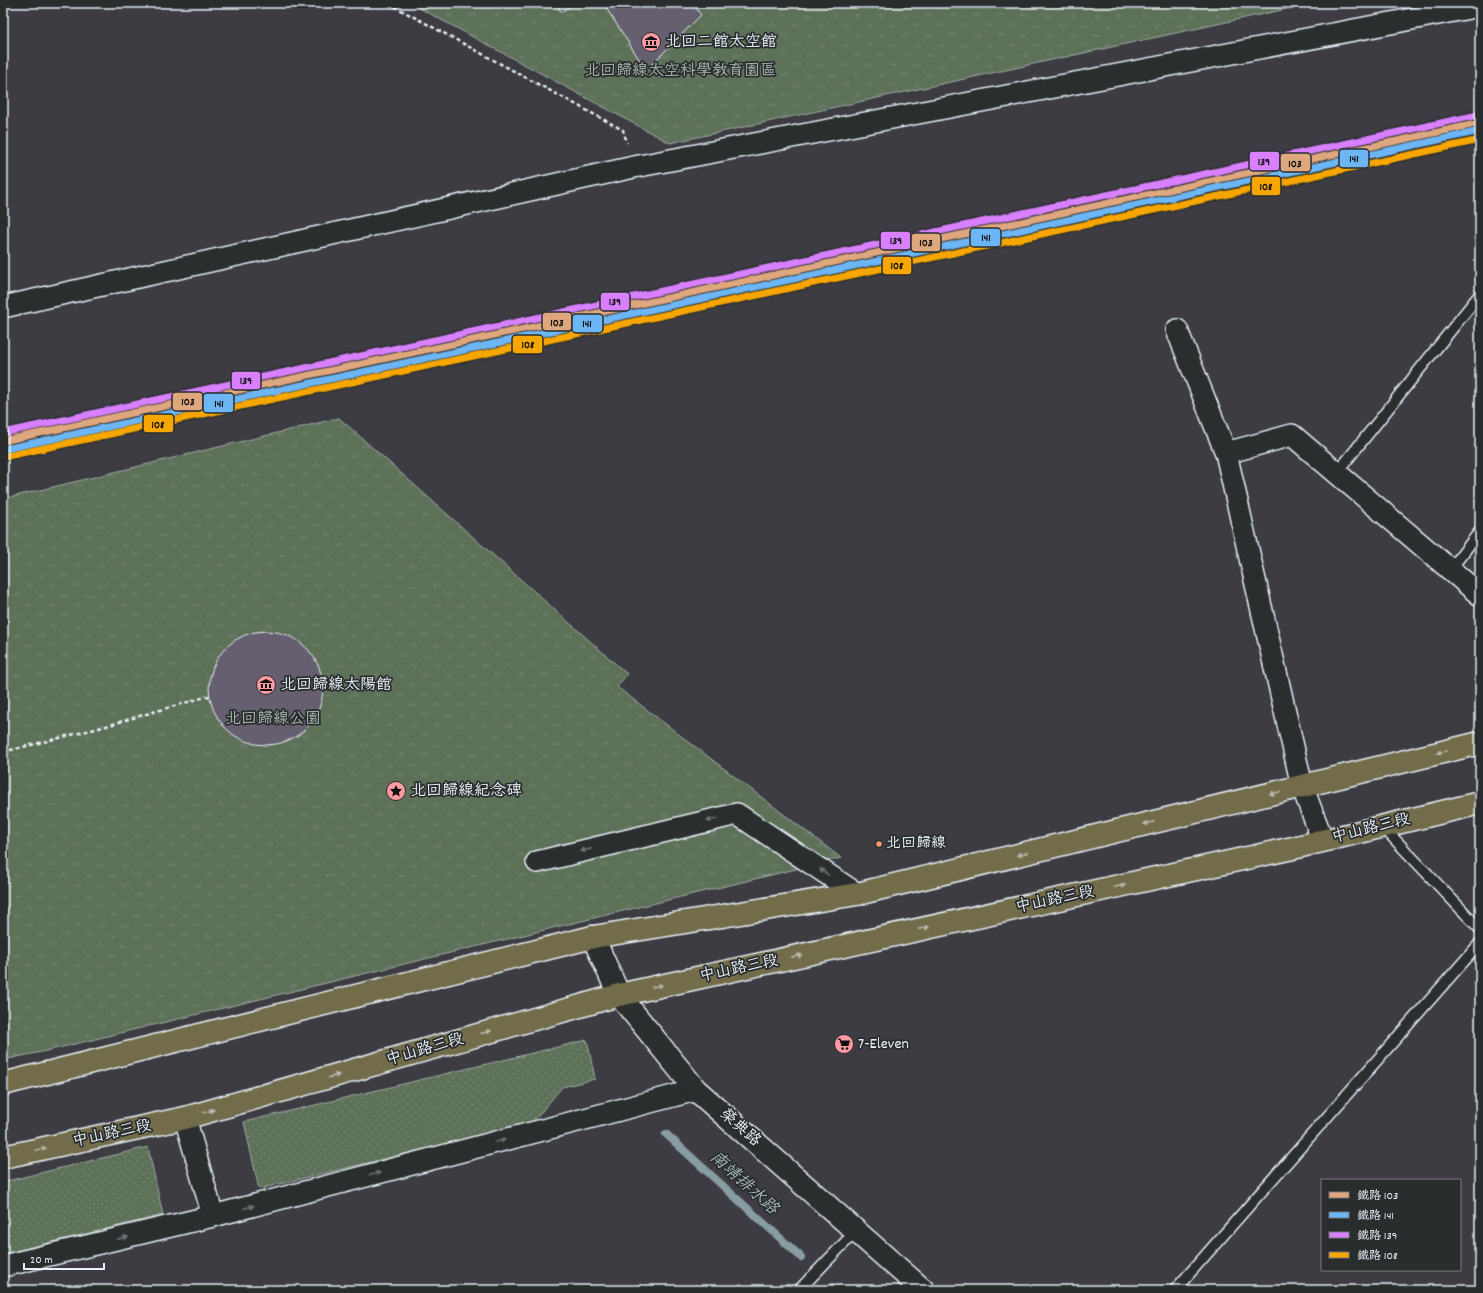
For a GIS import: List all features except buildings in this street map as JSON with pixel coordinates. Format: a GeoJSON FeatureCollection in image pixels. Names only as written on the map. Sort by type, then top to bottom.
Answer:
{"type":"FeatureCollection","features":[{"type":"Feature","properties":{"kind":"main road"},"geometry":{"type":"LineString","coordinates":[[3,1084],[593,937],[857,894],[1480,743]]}},
{"type":"Feature","properties":{"kind":"main road","name":"中山路三段"},"geometry":{"type":"LineString","coordinates":[[3,1157],[185,1118],[619,995],[1323,841],[1480,803]]}},
{"type":"Feature","properties":{"kind":"street"},"geometry":{"type":"LineString","coordinates":[[3,307],[634,167],[1474,5]]}},
{"type":"Feature","properties":{"kind":"street"},"geometry":{"type":"LineString","coordinates":[[1177,330],[1226,453],[1302,786],[1323,841]]}},
{"type":"Feature","properties":{"kind":"street"},"geometry":{"type":"LineString","coordinates":[[1226,453],[1292,435],[1480,595]]}},
{"type":"Feature","properties":{"kind":"street"},"geometry":{"type":"LineString","coordinates":[[537,862],[737,814],[857,894]]}},
{"type":"Feature","properties":{"kind":"street","name":"榮典路"},"geometry":{"type":"LineString","coordinates":[[593,937],[619,995],[696,1090],[923,1290]]}},
{"type":"Feature","properties":{"kind":"street"},"geometry":{"type":"LineString","coordinates":[[3,1266],[213,1216],[696,1090]]}},
{"type":"Feature","properties":{"kind":"street"},"geometry":{"type":"LineString","coordinates":[[185,1118],[213,1216]]}},
{"type":"Feature","properties":{"kind":"lane"},"geometry":{"type":"LineString","coordinates":[[1336,474],[1480,294]]}},
{"type":"Feature","properties":{"kind":"lane"},"geometry":{"type":"LineString","coordinates":[[1450,570],[1480,531]]}},
{"type":"Feature","properties":{"kind":"lane"},"geometry":{"type":"LineString","coordinates":[[1383,827],[1480,929]]}},
{"type":"Feature","properties":{"kind":"lane"},"geometry":{"type":"LineString","coordinates":[[1175,1290],[1480,943]]}},
{"type":"Feature","properties":{"kind":"lane"},"geometry":{"type":"LineString","coordinates":[[799,1290],[856,1231]]}},
{"type":"Feature","properties":{"kind":"path"},"geometry":{"type":"LineString","coordinates":[[388,3],[623,130],[634,167]]}},
{"type":"Feature","properties":{"kind":"path"},"geometry":{"type":"LineString","coordinates":[[3,752],[103,727],[209,696]]}},
{"type":"Feature","properties":{"kind":"green space","name":"北回歸線太空科學教育園區"},"geometry":{"type":"Polygon","coordinates":[[[410,3],[1314,3],[670,143],[410,3]]]}},
{"type":"Feature","properties":{"kind":"green space","name":"北回歸線公園"},"geometry":{"type":"Polygon","coordinates":[[[339,418],[627,674],[617,687],[841,858],[46,1051],[3,1060],[3,499],[339,418]]]}},
{"type":"Feature","properties":{"kind":"green space"},"geometry":{"type":"Polygon","coordinates":[[[587,1040],[595,1079],[562,1087],[532,1123],[259,1189],[244,1122],[587,1040]]]}},
{"type":"Feature","properties":{"kind":"green space"},"geometry":{"type":"Polygon","coordinates":[[[148,1147],[163,1215],[3,1254],[3,1182],[148,1147]]]}},
{"type":"Feature","properties":{"kind":"waterway","name":"南靖排水路"},"geometry":{"type":"LineString","coordinates":[[666,1134],[801,1257]]}},
{"type":"Feature","properties":{"kind":"waterway","name":"南靖排水路"},"geometry":{"type":"LineString","coordinates":[[833,1287],[836,1290]]}},
{"type":"Feature","properties":{"kind":"rail line","name":"139"},"geometry":{"type":"LineString","coordinates":[[3,433],[1478,115]]}},
{"type":"Feature","properties":{"kind":"rail line","name":"103"},"geometry":{"type":"LineString","coordinates":[[3,441],[1480,123]]}},
{"type":"Feature","properties":{"kind":"rail line","name":"141"},"geometry":{"type":"LineString","coordinates":[[5,449],[1480,131]]}},
{"type":"Feature","properties":{"kind":"rail line","name":"108"},"geometry":{"type":"LineString","coordinates":[[3,457],[1480,140]]}},
{"type":"Feature","properties":{"kind":"place","name":"北回二館太空館"},"geometry":{"type":"Point","coordinates":[651,42]}},
{"type":"Feature","properties":{"kind":"place","name":"北回歸線太陽館"},"geometry":{"type":"Point","coordinates":[266,685]}},
{"type":"Feature","properties":{"kind":"place","name":"北回歸線紀念碑"},"geometry":{"type":"Point","coordinates":[396,791]}},
{"type":"Feature","properties":{"kind":"place","name":"北回歸線"},"geometry":{"type":"Point","coordinates":[879,844]}},
{"type":"Feature","properties":{"kind":"place","name":"7-Eleven"},"geometry":{"type":"Point","coordinates":[844,1044]}}]}
